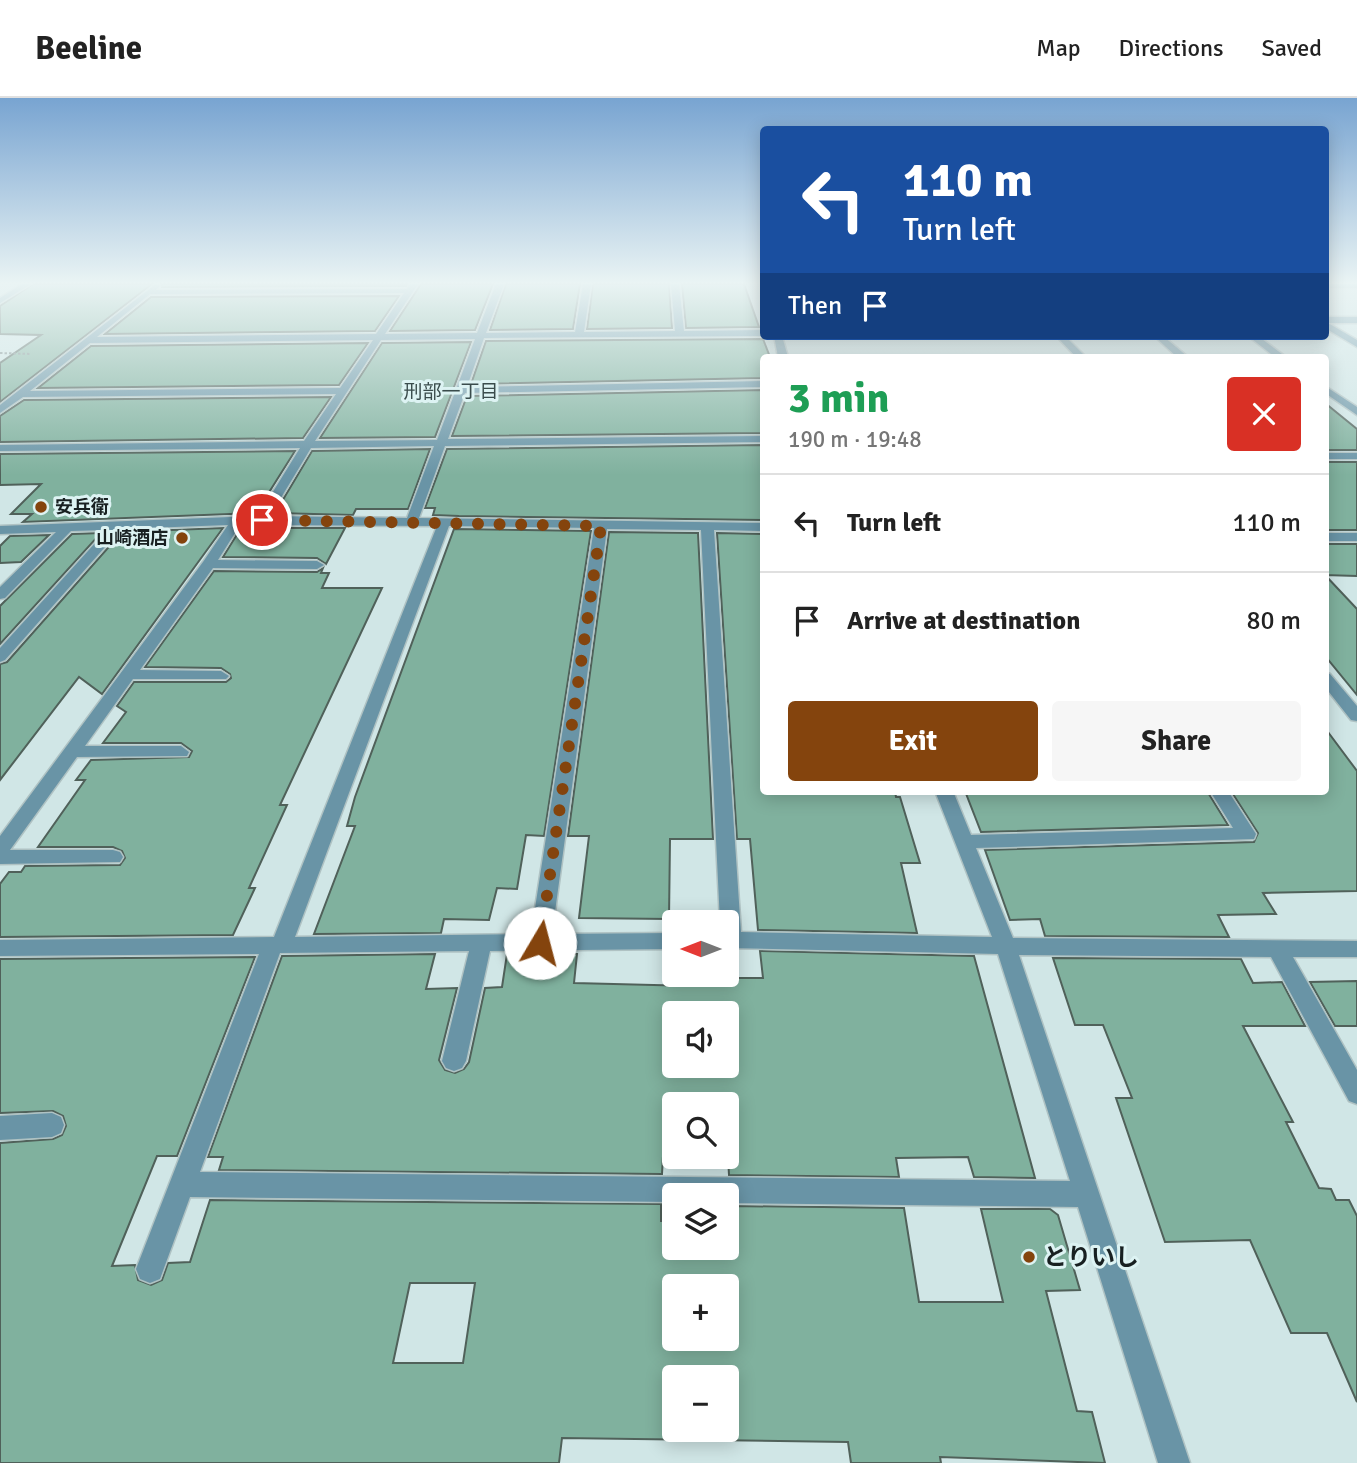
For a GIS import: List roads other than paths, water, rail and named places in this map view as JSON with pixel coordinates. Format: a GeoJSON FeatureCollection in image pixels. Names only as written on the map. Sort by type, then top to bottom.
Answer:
{"type":"FeatureCollection","features":[{"type":"Feature","properties":{"kind":"street"},"geometry":{"type":"LineString","coordinates":[[0,410],[77,348]]}},
{"type":"Feature","properties":{"kind":"street"},"geometry":{"type":"LineString","coordinates":[[262,520],[372,348]]}},
{"type":"Feature","properties":{"kind":"street"},"geometry":{"type":"LineString","coordinates":[[411,524],[475,348]]}},
{"type":"Feature","properties":{"kind":"street"},"geometry":{"type":"LineString","coordinates":[[460,390],[760,384]]}},
{"type":"Feature","properties":{"kind":"street"},"geometry":{"type":"LineString","coordinates":[[20,394],[344,391]]}},
{"type":"Feature","properties":{"kind":"street"},"geometry":{"type":"LineString","coordinates":[[1329,392],[1355,410]]}},
{"type":"Feature","properties":{"kind":"street"},"geometry":{"type":"LineString","coordinates":[[1329,408],[1355,410]]}},
{"type":"Feature","properties":{"kind":"street"},"geometry":{"type":"LineString","coordinates":[[0,448],[760,439]]}},
{"type":"Feature","properties":{"kind":"street"},"geometry":{"type":"LineString","coordinates":[[1329,456],[1357,456]]}},
{"type":"Feature","properties":{"kind":"street"},"geometry":{"type":"LineString","coordinates":[[0,850],[209,564],[237,520]]}},
{"type":"Feature","properties":{"kind":"street"},"geometry":{"type":"LineString","coordinates":[[0,530],[237,520],[760,527]]}},
{"type":"Feature","properties":{"kind":"street"},"geometry":{"type":"LineString","coordinates":[[150,1269],[444,524]]}},
{"type":"Feature","properties":{"kind":"street"},"geometry":{"type":"LineString","coordinates":[[0,657],[118,526]]}},
{"type":"Feature","properties":{"kind":"street"},"geometry":{"type":"LineString","coordinates":[[540,943],[601,526]]}},
{"type":"Feature","properties":{"kind":"street"},"geometry":{"type":"LineString","coordinates":[[707,526],[727,910]]}},
{"type":"Feature","properties":{"kind":"street"},"geometry":{"type":"LineString","coordinates":[[0,595],[68,527]]}},
{"type":"Feature","properties":{"kind":"street"},"geometry":{"type":"LineString","coordinates":[[1329,537],[1357,537]]}},
{"type":"Feature","properties":{"kind":"street"},"geometry":{"type":"LineString","coordinates":[[209,564],[317,565]]}},
{"type":"Feature","properties":{"kind":"street"},"geometry":{"type":"LineString","coordinates":[[128,674],[221,676]]}},
{"type":"Feature","properties":{"kind":"street"},"geometry":{"type":"LineString","coordinates":[[1329,682],[1357,716]]}},
{"type":"Feature","properties":{"kind":"street"},"geometry":{"type":"LineString","coordinates":[[72,751],[181,752]]}},
{"type":"Feature","properties":{"kind":"street"},"geometry":{"type":"LineString","coordinates":[[946,795],[1006,946],[1174,1463]]}},
{"type":"Feature","properties":{"kind":"street"},"geometry":{"type":"LineString","coordinates":[[964,842],[1247,835],[1222,795]]}},
{"type":"Feature","properties":{"kind":"street"},"geometry":{"type":"LineString","coordinates":[[0,857],[113,858]]}},
{"type":"Feature","properties":{"kind":"street"},"geometry":{"type":"LineString","coordinates":[[739,940],[1357,949]]}},
{"type":"Feature","properties":{"kind":"street"},"geometry":{"type":"LineString","coordinates":[[0,948],[662,941]]}},
{"type":"Feature","properties":{"kind":"street"},"geometry":{"type":"LineString","coordinates":[[454,1061],[481,943]]}},
{"type":"Feature","properties":{"kind":"street"},"geometry":{"type":"LineString","coordinates":[[1277,948],[1357,1093]]}},
{"type":"Feature","properties":{"kind":"street"},"geometry":{"type":"LineString","coordinates":[[0,1128],[51,1125]]}},
{"type":"Feature","properties":{"kind":"street"},"geometry":{"type":"LineString","coordinates":[[183,1184],[1086,1194]]}},
{"type":"Feature","properties":{"kind":"place","name":"安兵衛"},"geometry":{"type":"Point","coordinates":[41,507]}},
{"type":"Feature","properties":{"kind":"place","name":"山崎酒店"},"geometry":{"type":"Point","coordinates":[182,538]}},
{"type":"Feature","properties":{"kind":"place","name":"とりいし"},"geometry":{"type":"Point","coordinates":[1029,1257]}},
{"type":"Feature","properties":{"kind":"district","name":"刑部一丁目"},"geometry":{"type":"Point","coordinates":[451,392]}}]}
